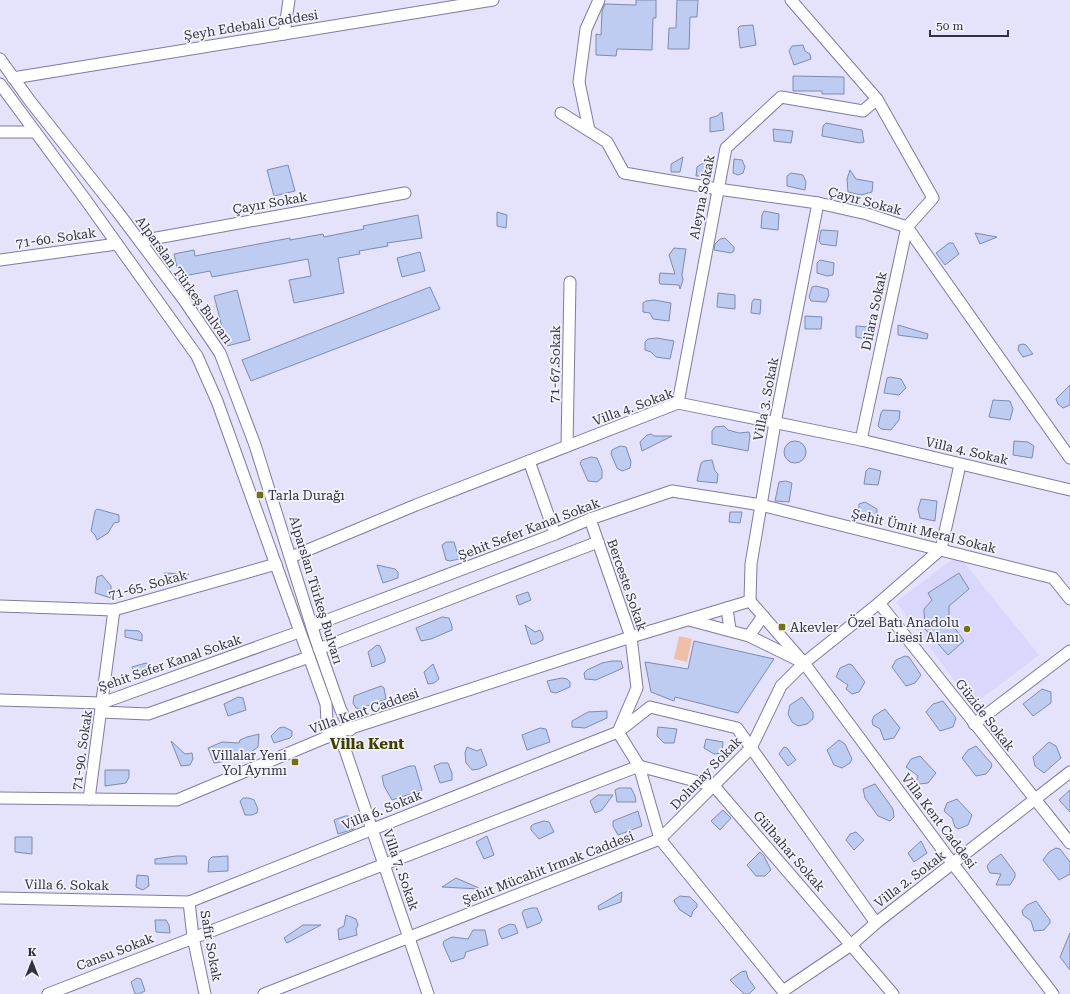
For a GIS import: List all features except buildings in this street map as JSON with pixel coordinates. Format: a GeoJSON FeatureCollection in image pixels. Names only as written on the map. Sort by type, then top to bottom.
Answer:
{"type":"FeatureCollection","features":[{"type":"Feature","properties":{"kind":"street"},"geometry":{"type":"LineString","coordinates":[[284,34],[289,0]]}},
{"type":"Feature","properties":{"kind":"street","name":"Şeyh Edebali Caddesi"},"geometry":{"type":"LineString","coordinates":[[13,78],[494,0]]}},
{"type":"Feature","properties":{"kind":"street"},"geometry":{"type":"LineString","coordinates":[[589,130],[579,82],[586,29],[599,0]]}},
{"type":"Feature","properties":{"kind":"street"},"geometry":{"type":"LineString","coordinates":[[790,0],[877,99]]}},
{"type":"Feature","properties":{"kind":"street","name":"Alparslan Türkeş Bulvarı"},"geometry":{"type":"LineString","coordinates":[[0,59],[13,78],[140,241],[184,300],[220,353],[255,445],[319,649],[340,708],[350,730]]}},
{"type":"Feature","properties":{"kind":"street","name":"Alparslan Türkeş Bulvarı"},"geometry":{"type":"LineString","coordinates":[[0,84],[197,356],[217,401],[326,704],[328,737]]}},
{"type":"Feature","properties":{"kind":"street","name":"Aleyna Sokak"},"geometry":{"type":"LineString","coordinates":[[678,402],[726,148],[781,97],[863,112],[877,99]]}},
{"type":"Feature","properties":{"kind":"street","name":"Dilara Sokak"},"geometry":{"type":"LineString","coordinates":[[861,440],[907,227],[933,198],[877,99]]}},
{"type":"Feature","properties":{"kind":"street","name":"Çayır Sokak"},"geometry":{"type":"LineString","coordinates":[[561,113],[607,142],[624,173],[718,189],[818,203],[867,214],[907,227],[1070,458]]}},
{"type":"Feature","properties":{"kind":"street"},"geometry":{"type":"LineString","coordinates":[[0,132],[35,132]]}},
{"type":"Feature","properties":{"kind":"street","name":"Çayır Sokak"},"geometry":{"type":"LineString","coordinates":[[140,241],[406,193]]}},
{"type":"Feature","properties":{"kind":"street","name":"Villa 3. Sokak"},"geometry":{"type":"LineString","coordinates":[[750,601],[751,564],[775,423],[818,203]]}},
{"type":"Feature","properties":{"kind":"street","name":"71-60. Sokak"},"geometry":{"type":"LineString","coordinates":[[0,260],[116,244]]}},
{"type":"Feature","properties":{"kind":"street","name":"71-67.Sokak"},"geometry":{"type":"LineString","coordinates":[[567,446],[570,282]]}},
{"type":"Feature","properties":{"kind":"street","name":"Villa 4. Sokak"},"geometry":{"type":"LineString","coordinates":[[291,557],[416,505],[678,402],[861,440],[960,465],[1070,490]]}},
{"type":"Feature","properties":{"kind":"street"},"geometry":{"type":"LineString","coordinates":[[529,461],[555,534]]}},
{"type":"Feature","properties":{"kind":"street"},"geometry":{"type":"LineString","coordinates":[[941,549],[960,465]]}},
{"type":"Feature","properties":{"kind":"street","name":"Şehit Sefer Kanal Sokak"},"geometry":{"type":"LineString","coordinates":[[312,626],[555,534],[590,519],[672,491],[761,505]]}},
{"type":"Feature","properties":{"kind":"street","name":"Şehit Ümit Meral Sokak"},"geometry":{"type":"LineString","coordinates":[[761,505],[1053,578],[1070,599]]}},
{"type":"Feature","properties":{"kind":"street","name":"Berceste Sokak"},"geometry":{"type":"LineString","coordinates":[[590,519],[631,637],[637,688],[618,732]]}},
{"type":"Feature","properties":{"kind":"street"},"geometry":{"type":"LineString","coordinates":[[319,649],[598,542]]}},
{"type":"Feature","properties":{"kind":"street","name":"Dolunay Sokak"},"geometry":{"type":"LineString","coordinates":[[660,839],[751,748],[781,686],[804,662],[879,603],[941,549]]}},
{"type":"Feature","properties":{"kind":"street","name":"71-65. Sokak"},"geometry":{"type":"LineString","coordinates":[[0,606],[114,610],[276,564]]}},
{"type":"Feature","properties":{"kind":"street","name":"Villa Kent Caddesi"},"geometry":{"type":"LineString","coordinates":[[0,798],[178,800],[339,732],[350,730],[631,637],[750,601],[804,662],[953,864],[1053,994]]}},
{"type":"Feature","properties":{"kind":"street","name":"Güzide Sokak"},"geometry":{"type":"LineString","coordinates":[[879,603],[1070,843]]}},
{"type":"Feature","properties":{"kind":"street"},"geometry":{"type":"LineString","coordinates":[[727,608],[730,630]]}},
{"type":"Feature","properties":{"kind":"street","name":"71-90. Sokak"},"geometry":{"type":"LineString","coordinates":[[89,799],[114,610]]}},
{"type":"Feature","properties":{"kind":"street"},"geometry":{"type":"LineString","coordinates":[[749,636],[763,616]]}},
{"type":"Feature","properties":{"kind":"street","name":"Villa Kent Caddesi"},"geometry":{"type":"LineString","coordinates":[[687,620],[749,636],[804,662]]}},
{"type":"Feature","properties":{"kind":"street","name":"Şehit Sefer Kanal Sokak"},"geometry":{"type":"LineString","coordinates":[[101,708],[299,632]]}},
{"type":"Feature","properties":{"kind":"street"},"geometry":{"type":"LineString","coordinates":[[974,724],[1070,651]]}},
{"type":"Feature","properties":{"kind":"street","name":"Şehit Sefer Kanal Sokak"},"geometry":{"type":"LineString","coordinates":[[0,700],[101,708],[148,714],[309,657]]}},
{"type":"Feature","properties":{"kind":"street","name":"Villa 6. Sokak"},"geometry":{"type":"LineString","coordinates":[[0,898],[190,902],[618,732],[650,707],[737,728],[751,748]]}},
{"type":"Feature","properties":{"kind":"street","name":"Villa 7. Sokak"},"geometry":{"type":"LineString","coordinates":[[339,732],[428,994]]}},
{"type":"Feature","properties":{"kind":"street"},"geometry":{"type":"LineString","coordinates":[[618,732],[639,766],[660,839]]}},
{"type":"Feature","properties":{"kind":"street","name":"Gülbahar Sokak"},"geometry":{"type":"LineString","coordinates":[[751,748],[876,922]]}},
{"type":"Feature","properties":{"kind":"street"},"geometry":{"type":"LineString","coordinates":[[193,937],[639,766],[714,786]]}},
{"type":"Feature","properties":{"kind":"street","name":"Villa 2. Sokak"},"geometry":{"type":"LineString","coordinates":[[660,839],[783,991],[851,945],[876,922],[953,864],[1070,772]]}},
{"type":"Feature","properties":{"kind":"street","name":"Gülbahar Sokak"},"geometry":{"type":"LineString","coordinates":[[714,786],[893,994]]}},
{"type":"Feature","properties":{"kind":"street","name":"Şehit Mücahit Irmak Caddesi"},"geometry":{"type":"LineString","coordinates":[[264,994],[660,839]]}},
{"type":"Feature","properties":{"kind":"street","name":"Safir Sokak"},"geometry":{"type":"LineString","coordinates":[[190,902],[193,937],[205,994]]}},
{"type":"Feature","properties":{"kind":"street","name":"Cansu Sokak"},"geometry":{"type":"LineString","coordinates":[[48,994],[193,937]]}},
{"type":"Feature","properties":{"kind":"shaded area","name":"Özel Batı Anadolu Lisesi Alanı"},"geometry":{"type":"Polygon","coordinates":[[[958,555],[1039,655],[973,705],[896,602],[958,555]]]}},
{"type":"Feature","properties":{"kind":"shaded area"},"geometry":{"type":"Polygon","coordinates":[[[679,636],[692,639],[687,662],[674,659],[679,636]]]}},
{"type":"Feature","properties":{"kind":"place","name":"Tarla Durağı"},"geometry":{"type":"Point","coordinates":[260,495]}},
{"type":"Feature","properties":{"kind":"place","name":"Akevler"},"geometry":{"type":"Point","coordinates":[782,627]}},
{"type":"Feature","properties":{"kind":"place","name":"Özel Batı Anadolu Lisesi Alanı"},"geometry":{"type":"Point","coordinates":[967,629]}},
{"type":"Feature","properties":{"kind":"place","name":"Villalar Yeni Yol Ayrımı"},"geometry":{"type":"Point","coordinates":[295,762]}},
{"type":"Feature","properties":{"kind":"district","name":"Villa Kent"},"geometry":{"type":"Point","coordinates":[367,744]}}]}
